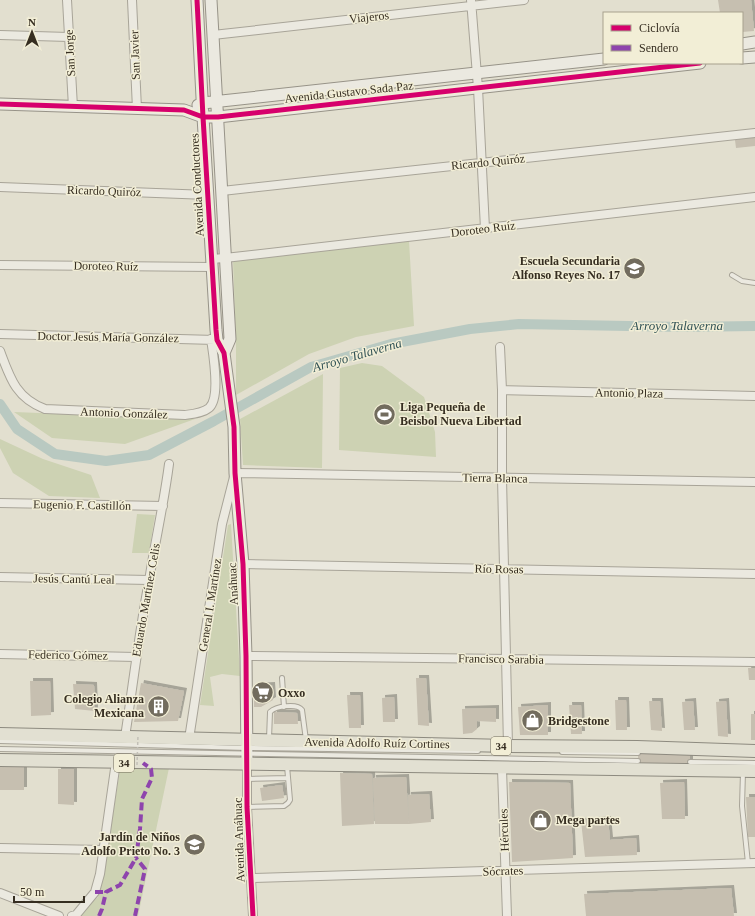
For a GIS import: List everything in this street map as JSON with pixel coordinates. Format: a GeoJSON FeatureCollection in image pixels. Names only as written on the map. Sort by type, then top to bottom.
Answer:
{"type":"FeatureCollection","features":[{"type":"Feature","properties":{"kind":"main road","name":"Avenida Adolfo Ruíz Cortines"},"geometry":{"type":"LineString","coordinates":[[0,734],[189,739],[247,752],[287,764],[502,769],[749,771]]}},
{"type":"Feature","properties":{"kind":"main road","name":"Avenida Adolfo Ruíz Cortines"},"geometry":{"type":"LineString","coordinates":[[0,760],[116,762],[247,752],[268,741],[508,746],[637,746],[755,750]]}},
{"type":"Feature","properties":{"kind":"street","name":"San Jorge"},"geometry":{"type":"LineString","coordinates":[[68,0],[73,107]]}},
{"type":"Feature","properties":{"kind":"street","name":"San Javier"},"geometry":{"type":"LineString","coordinates":[[132,0],[137,109]]}},
{"type":"Feature","properties":{"kind":"street","name":"Avenida Conductores"},"geometry":{"type":"LineString","coordinates":[[198,0],[214,340],[224,353],[234,427]]}},
{"type":"Feature","properties":{"kind":"street","name":"Avenida Conductores"},"geometry":{"type":"LineString","coordinates":[[211,0],[230,339],[224,353]]}},
{"type":"Feature","properties":{"kind":"street","name":"Viajeros"},"geometry":{"type":"LineString","coordinates":[[213,35],[471,3],[524,0]]}},
{"type":"Feature","properties":{"kind":"street"},"geometry":{"type":"LineString","coordinates":[[471,3],[478,88],[481,163],[486,229]]}},
{"type":"Feature","properties":{"kind":"street"},"geometry":{"type":"LineString","coordinates":[[0,35],[69,37]]}},
{"type":"Feature","properties":{"kind":"street"},"geometry":{"type":"LineString","coordinates":[[743,44],[755,42]]}},
{"type":"Feature","properties":{"kind":"street"},"geometry":{"type":"LineString","coordinates":[[743,58],[755,57]]}},
{"type":"Feature","properties":{"kind":"street","name":"Avenida Gustavo Sada Paz"},"geometry":{"type":"LineString","coordinates":[[184,110],[203,103],[603,59]]}},
{"type":"Feature","properties":{"kind":"street","name":"Avenida Gustavo Sada Paz"},"geometry":{"type":"LineString","coordinates":[[0,104],[184,110],[203,117],[218,117],[691,64]]}},
{"type":"Feature","properties":{"kind":"street","name":"Ricardo Quiróz"},"geometry":{"type":"LineString","coordinates":[[222,191],[755,133]]}},
{"type":"Feature","properties":{"kind":"street","name":"Ricardo Quiróz"},"geometry":{"type":"LineString","coordinates":[[0,187],[208,195]]}},
{"type":"Feature","properties":{"kind":"street","name":"Doroteo Ruíz"},"geometry":{"type":"LineString","coordinates":[[0,265],[211,263],[225,258],[755,197]]}},
{"type":"Feature","properties":{"kind":"street","name":"Doctor Jesús María González"},"geometry":{"type":"LineString","coordinates":[[0,334],[214,340],[230,339]]}},
{"type":"Feature","properties":{"kind":"street","name":"Antonio González"},"geometry":{"type":"LineString","coordinates":[[0,351],[15,387],[22,396],[31,403],[45,409],[185,415],[196,414],[203,411],[210,407],[213,402],[215,381],[214,340]]}},
{"type":"Feature","properties":{"kind":"street"},"geometry":{"type":"LineString","coordinates":[[500,346],[508,746]]}},
{"type":"Feature","properties":{"kind":"street","name":"Antonio Plaza"},"geometry":{"type":"LineString","coordinates":[[502,390],[755,396]]}},
{"type":"Feature","properties":{"kind":"street","name":"Anáhuac"},"geometry":{"type":"LineString","coordinates":[[234,427],[235,473],[243,564],[247,752]]}},
{"type":"Feature","properties":{"kind":"street","name":"Eduardo Martínez Celis"},"geometry":{"type":"LineString","coordinates":[[126,737],[136,657],[169,464]]}},
{"type":"Feature","properties":{"kind":"street","name":"Tierra Blanca"},"geometry":{"type":"LineString","coordinates":[[235,473],[755,482]]}},
{"type":"Feature","properties":{"kind":"street","name":"General I. Martínez"},"geometry":{"type":"LineString","coordinates":[[189,739],[222,524],[235,473]]}},
{"type":"Feature","properties":{"kind":"street","name":"Eugenio F. Castillón"},"geometry":{"type":"LineString","coordinates":[[0,503],[163,506]]}},
{"type":"Feature","properties":{"kind":"street","name":"Río Rosas"},"geometry":{"type":"LineString","coordinates":[[243,564],[755,574]]}},
{"type":"Feature","properties":{"kind":"street","name":"Jesús Cantú Leal"},"geometry":{"type":"LineString","coordinates":[[0,577],[149,580]]}},
{"type":"Feature","properties":{"kind":"street","name":"Federico Gómez"},"geometry":{"type":"LineString","coordinates":[[0,654],[136,657]]}},
{"type":"Feature","properties":{"kind":"street","name":"Francisco Sarabia"},"geometry":{"type":"LineString","coordinates":[[246,656],[755,662]]}},
{"type":"Feature","properties":{"kind":"street","name":"Avenida Anáhuac"},"geometry":{"type":"LineString","coordinates":[[247,752],[247,807],[253,916]]}},
{"type":"Feature","properties":{"kind":"street"},"geometry":{"type":"LineString","coordinates":[[72,916],[76,915],[95,892],[116,762]]}},
{"type":"Feature","properties":{"kind":"street","name":"Hércules"},"geometry":{"type":"LineString","coordinates":[[502,769],[507,916]]}},
{"type":"Feature","properties":{"kind":"street"},"geometry":{"type":"LineString","coordinates":[[0,848],[103,850]]}},
{"type":"Feature","properties":{"kind":"street","name":"Sócrates"},"geometry":{"type":"LineString","coordinates":[[250,878],[751,863]]}},
{"type":"Feature","properties":{"kind":"street"},"geometry":{"type":"LineString","coordinates":[[0,893],[59,916]]}},
{"type":"Feature","properties":{"kind":"lane"},"geometry":{"type":"LineString","coordinates":[[732,275],[742,281],[755,283]]}},
{"type":"Feature","properties":{"kind":"lane"},"geometry":{"type":"LineString","coordinates":[[282,678],[284,707]]}},
{"type":"Feature","properties":{"kind":"lane"},"geometry":{"type":"LineString","coordinates":[[268,741],[270,712],[275,708],[297,706],[302,710],[306,742]]}},
{"type":"Feature","properties":{"kind":"lane"},"geometry":{"type":"LineString","coordinates":[[0,742],[247,752],[486,751]]}},
{"type":"Feature","properties":{"kind":"lane"},"geometry":{"type":"LineString","coordinates":[[0,749],[247,752],[638,761]]}},
{"type":"Feature","properties":{"kind":"lane"},"geometry":{"type":"LineString","coordinates":[[557,752],[638,753]]}},
{"type":"Feature","properties":{"kind":"lane"},"geometry":{"type":"LineString","coordinates":[[690,762],[755,763]]}},
{"type":"Feature","properties":{"kind":"lane"},"geometry":{"type":"LineString","coordinates":[[247,807],[286,805],[290,800],[287,764]]}},
{"type":"Feature","properties":{"kind":"lane"},"geometry":{"type":"LineString","coordinates":[[749,771],[742,806],[751,863]]}},
{"type":"Feature","properties":{"kind":"lane"},"geometry":{"type":"LineString","coordinates":[[247,779],[288,778]]}},
{"type":"Feature","properties":{"kind":"path"},"geometry":{"type":"LineString","coordinates":[[137,765],[138,735]]}},
{"type":"Feature","properties":{"kind":"green space"},"geometry":{"type":"Polygon","coordinates":[[[409,241],[414,326],[356,337],[309,354],[236,395],[233,260],[409,241]]]}},
{"type":"Feature","properties":{"kind":"green space","name":"Liga Pequeña de Beisbol Nueva Libertad"},"geometry":{"type":"Polygon","coordinates":[[[362,363],[382,366],[424,397],[435,432],[436,457],[339,450],[340,368],[362,363]]]}},
{"type":"Feature","properties":{"kind":"green space"},"geometry":{"type":"Polygon","coordinates":[[[323,374],[322,468],[243,465],[240,419],[323,374]]]}},
{"type":"Feature","properties":{"kind":"green space"},"geometry":{"type":"Polygon","coordinates":[[[14,412],[195,419],[125,444],[52,438],[14,412]]]}},
{"type":"Feature","properties":{"kind":"green space"},"geometry":{"type":"Polygon","coordinates":[[[0,439],[43,459],[91,475],[100,498],[49,496],[13,473],[0,448],[0,439]]]}},
{"type":"Feature","properties":{"kind":"green space"},"geometry":{"type":"Polygon","coordinates":[[[137,514],[155,515],[149,553],[132,553],[137,514]]]}},
{"type":"Feature","properties":{"kind":"green space"},"geometry":{"type":"Polygon","coordinates":[[[231,524],[240,676],[222,674],[210,677],[214,706],[200,705],[228,525],[231,524]]]}},
{"type":"Feature","properties":{"kind":"green space"},"geometry":{"type":"Polygon","coordinates":[[[121,764],[150,769],[169,768],[138,916],[77,916],[98,897],[107,852],[121,764]]]}},
{"type":"Feature","properties":{"kind":"building"},"geometry":{"type":"Polygon","coordinates":[[[718,0],[751,0],[754,31],[743,32],[743,12],[720,12],[718,0]]]}},
{"type":"Feature","properties":{"kind":"building"},"geometry":{"type":"Polygon","coordinates":[[[755,138],[755,146],[736,148],[735,140],[755,138]]]}},
{"type":"Feature","properties":{"kind":"building"},"geometry":{"type":"Polygon","coordinates":[[[748,668],[755,668],[755,680],[749,680],[748,668]]]}},
{"type":"Feature","properties":{"kind":"building"},"geometry":{"type":"Polygon","coordinates":[[[416,678],[426,678],[429,726],[418,725],[416,678]]]}},
{"type":"Feature","properties":{"kind":"building"},"geometry":{"type":"Polygon","coordinates":[[[30,681],[50,681],[51,715],[31,716],[30,681]]]}},
{"type":"Feature","properties":{"kind":"building","name":"Colegio Alianza Mexicana"},"geometry":{"type":"Polygon","coordinates":[[[141,683],[184,691],[178,721],[134,722],[141,683]]]}},
{"type":"Feature","properties":{"kind":"building"},"geometry":{"type":"Polygon","coordinates":[[[73,684],[94,685],[95,711],[75,709],[73,684]]]}},
{"type":"Feature","properties":{"kind":"building","name":"Oxxo"},"geometry":{"type":"Polygon","coordinates":[[[272,685],[273,700],[261,707],[254,707],[254,686],[272,685]]]}},
{"type":"Feature","properties":{"kind":"building"},"geometry":{"type":"Polygon","coordinates":[[[347,695],[360,695],[361,728],[349,728],[347,695]]]}},
{"type":"Feature","properties":{"kind":"building"},"geometry":{"type":"Polygon","coordinates":[[[394,697],[395,722],[383,722],[382,698],[394,697]]]}},
{"type":"Feature","properties":{"kind":"building"},"geometry":{"type":"Polygon","coordinates":[[[615,700],[626,700],[627,730],[616,730],[615,700]]]}},
{"type":"Feature","properties":{"kind":"building"},"geometry":{"type":"Polygon","coordinates":[[[649,701],[660,701],[662,731],[651,730],[649,701]]]}},
{"type":"Feature","properties":{"kind":"building"},"geometry":{"type":"Polygon","coordinates":[[[693,701],[695,730],[684,730],[682,702],[693,701]]]}},
{"type":"Feature","properties":{"kind":"building"},"geometry":{"type":"Polygon","coordinates":[[[726,701],[728,737],[718,736],[716,702],[726,701]]]}},
{"type":"Feature","properties":{"kind":"building","name":"Bridgestone"},"geometry":{"type":"Polygon","coordinates":[[[548,705],[548,735],[520,735],[518,707],[548,705]]]}},
{"type":"Feature","properties":{"kind":"building"},"geometry":{"type":"Polygon","coordinates":[[[569,705],[581,705],[582,734],[571,734],[569,705]]]}},
{"type":"Feature","properties":{"kind":"building"},"geometry":{"type":"Polygon","coordinates":[[[496,708],[496,722],[477,721],[477,729],[472,733],[463,734],[462,709],[496,708]]]}},
{"type":"Feature","properties":{"kind":"building"},"geometry":{"type":"Polygon","coordinates":[[[274,712],[297,713],[298,724],[274,724],[274,712]]]}},
{"type":"Feature","properties":{"kind":"building"},"geometry":{"type":"Polygon","coordinates":[[[751,714],[755,714],[755,740],[751,740],[751,714]]]}},
{"type":"Feature","properties":{"kind":"building"},"geometry":{"type":"Polygon","coordinates":[[[638,751],[690,752],[690,764],[638,764],[638,751]]]}},
{"type":"Feature","properties":{"kind":"building"},"geometry":{"type":"Polygon","coordinates":[[[0,767],[24,767],[24,790],[0,790],[0,767]]]}},
{"type":"Feature","properties":{"kind":"building"},"geometry":{"type":"Polygon","coordinates":[[[58,769],[74,769],[74,805],[58,804],[58,769]]]}},
{"type":"Feature","properties":{"kind":"building"},"geometry":{"type":"Polygon","coordinates":[[[340,773],[372,774],[374,824],[342,826],[340,773]]]}},
{"type":"Feature","properties":{"kind":"building"},"geometry":{"type":"Polygon","coordinates":[[[406,777],[409,824],[375,824],[373,778],[406,777]]]}},
{"type":"Feature","properties":{"kind":"building","name":"Mega partes"},"geometry":{"type":"Polygon","coordinates":[[[509,782],[570,783],[573,858],[512,862],[509,782]]]}},
{"type":"Feature","properties":{"kind":"building"},"geometry":{"type":"Polygon","coordinates":[[[684,782],[685,819],[662,819],[660,783],[684,782]]]}},
{"type":"Feature","properties":{"kind":"building"},"geometry":{"type":"Polygon","coordinates":[[[282,785],[284,798],[262,801],[260,788],[282,785]]]}},
{"type":"Feature","properties":{"kind":"building"},"geometry":{"type":"Polygon","coordinates":[[[429,794],[431,822],[409,824],[408,795],[429,794]]]}},
{"type":"Feature","properties":{"kind":"building"},"geometry":{"type":"Polygon","coordinates":[[[746,797],[755,797],[755,837],[748,837],[746,797]]]}},
{"type":"Feature","properties":{"kind":"building"},"geometry":{"type":"Polygon","coordinates":[[[608,819],[610,840],[636,838],[637,855],[585,857],[581,821],[608,819]]]}},
{"type":"Feature","properties":{"kind":"building"},"geometry":{"type":"Polygon","coordinates":[[[731,888],[734,916],[586,916],[584,894],[731,888]]]}},
{"type":"Feature","properties":{"kind":"waterway","name":"Arroyo Talaverna"},"geometry":{"type":"LineString","coordinates":[[0,404],[17,429],[55,454],[106,461],[149,455],[311,367],[391,344],[470,329],[519,324],[683,327],[755,326]]}},
{"type":"Feature","properties":{"kind":"marked path"},"geometry":{"type":"LineString","coordinates":[[99,916],[106,892],[120,885],[136,858],[142,799],[152,778],[151,769],[143,763]]}},
{"type":"Feature","properties":{"kind":"marked path"},"geometry":{"type":"LineString","coordinates":[[135,916],[145,869],[136,858]]}},
{"type":"Feature","properties":{"kind":"marked path"},"geometry":{"type":"LineString","coordinates":[[95,892],[106,892]]}},
{"type":"Feature","properties":{"kind":"cycle path"},"geometry":{"type":"LineString","coordinates":[[197,0],[216,330],[217,340],[224,353],[234,427],[235,473],[243,564],[246,656],[247,807],[253,916]]}},
{"type":"Feature","properties":{"kind":"cycle path"},"geometry":{"type":"LineString","coordinates":[[0,104],[184,110],[203,117],[218,117],[691,64]]}},
{"type":"Feature","properties":{"kind":"place","name":"Escuela Secundaria Alfonso Reyes No. 17"},"geometry":{"type":"Point","coordinates":[635,268]}},
{"type":"Feature","properties":{"kind":"place","name":"Liga Pequeña de Beisbol Nueva Libertad"},"geometry":{"type":"Point","coordinates":[385,414]}},
{"type":"Feature","properties":{"kind":"place","name":"Oxxo"},"geometry":{"type":"Point","coordinates":[263,693]}},
{"type":"Feature","properties":{"kind":"place","name":"Colegio Alianza Mexicana"},"geometry":{"type":"Point","coordinates":[159,706]}},
{"type":"Feature","properties":{"kind":"place","name":"Bridgestone"},"geometry":{"type":"Point","coordinates":[533,721]}},
{"type":"Feature","properties":{"kind":"place","name":"Mega partes"},"geometry":{"type":"Point","coordinates":[541,820]}},
{"type":"Feature","properties":{"kind":"place","name":"Jardín de Niños Adolfo Prieto No. 3"},"geometry":{"type":"Point","coordinates":[195,844]}}]}
